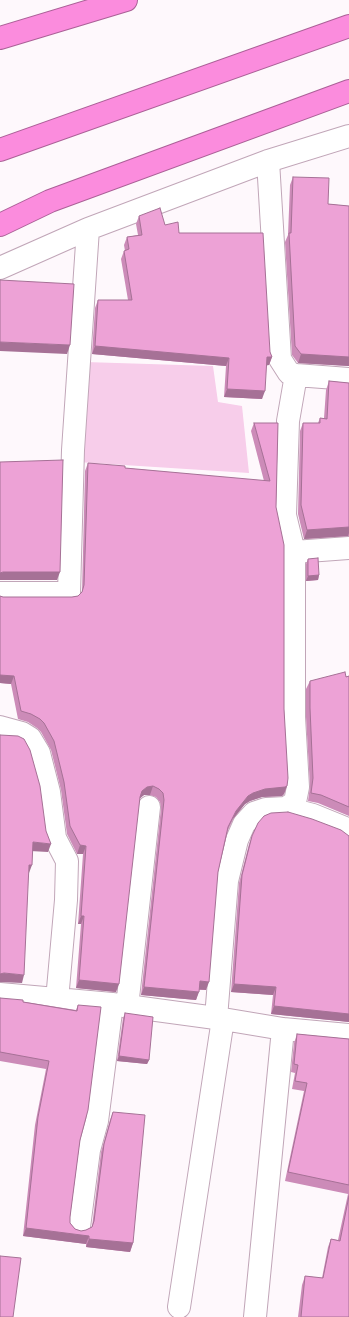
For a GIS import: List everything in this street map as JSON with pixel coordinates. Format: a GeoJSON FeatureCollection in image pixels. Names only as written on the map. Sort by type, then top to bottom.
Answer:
{"type":"FeatureCollection","features":[{"type":"Feature","properties":{"kind":"highway"},"geometry":{"type":"LineString","coordinates":[[0,38],[126,0]]}},
{"type":"Feature","properties":{"kind":"highway"},"geometry":{"type":"LineString","coordinates":[[0,150],[349,26]]}},
{"type":"Feature","properties":{"kind":"highway"},"geometry":{"type":"LineString","coordinates":[[0,225],[50,201],[349,91]]}},
{"type":"Feature","properties":{"kind":"street"},"geometry":{"type":"LineString","coordinates":[[0,268],[88,229],[268,161],[349,136]]}},
{"type":"Feature","properties":{"kind":"street"},"geometry":{"type":"LineString","coordinates":[[268,161],[280,359],[289,372],[296,375],[349,379]]}},
{"type":"Feature","properties":{"kind":"street"},"geometry":{"type":"LineString","coordinates":[[0,593],[69,593],[73,450],[88,229]]}},
{"type":"Feature","properties":{"kind":"street"},"geometry":{"type":"LineString","coordinates":[[286,808],[295,802],[298,787],[294,718],[294,552],[285,515],[288,421],[296,375]]}},
{"type":"Feature","properties":{"kind":"street"},"geometry":{"type":"LineString","coordinates":[[294,552],[349,548]]}},
{"type":"Feature","properties":{"kind":"street"},"geometry":{"type":"LineString","coordinates":[[0,727],[22,733],[30,738],[39,753],[49,792],[55,838],[67,861],[66,900],[57,1000]]}},
{"type":"Feature","properties":{"kind":"street"},"geometry":{"type":"LineString","coordinates":[[79,1227],[88,1150],[96,1120],[120,1006],[149,807]]}},
{"type":"Feature","properties":{"kind":"street"},"geometry":{"type":"LineString","coordinates":[[179,1307],[219,1018],[227,882],[237,840],[244,824],[254,813],[266,809],[286,808],[313,815],[345,828],[349,832]]}},
{"type":"Feature","properties":{"kind":"street"},"geometry":{"type":"LineString","coordinates":[[0,994],[120,1006],[219,1018],[283,1029],[349,1036]]}},
{"type":"Feature","properties":{"kind":"street"},"geometry":{"type":"LineString","coordinates":[[255,1317],[283,1029]]}},
{"type":"Feature","properties":{"kind":"shaded area"},"geometry":{"type":"Polygon","coordinates":[[[85,362],[213,366],[218,402],[242,406],[249,473],[77,462],[85,362]]]}},
{"type":"Feature","properties":{"kind":"building"},"geometry":{"type":"Polygon","coordinates":[[[293,177],[329,178],[328,204],[349,206],[349,357],[301,354],[295,346],[289,233],[291,233],[293,177]]]}},
{"type":"Feature","properties":{"kind":"building"},"geometry":{"type":"Polygon","coordinates":[[[160,208],[165,225],[178,222],[179,233],[263,233],[270,352],[272,357],[267,357],[265,391],[227,389],[229,358],[95,346],[98,300],[132,300],[124,251],[129,249],[127,237],[142,235],[139,216],[160,208]]]}},
{"type":"Feature","properties":{"kind":"building"},"geometry":{"type":"Polygon","coordinates":[[[0,280],[74,284],[70,345],[0,342],[0,280]]]}},
{"type":"Feature","properties":{"kind":"building"},"geometry":{"type":"Polygon","coordinates":[[[329,381],[349,383],[349,527],[307,530],[301,505],[303,423],[320,423],[320,418],[327,419],[329,381]]]}},
{"type":"Feature","properties":{"kind":"building"},"geometry":{"type":"Polygon","coordinates":[[[254,423],[278,423],[276,507],[284,545],[284,709],[288,778],[287,786],[265,789],[248,796],[236,811],[228,827],[218,872],[209,982],[200,981],[199,992],[144,987],[164,800],[163,793],[153,786],[147,787],[142,791],[140,797],[119,984],[79,980],[84,916],[81,916],[86,846],[80,845],[70,826],[64,782],[54,741],[44,723],[40,719],[21,711],[14,676],[0,675],[0,596],[72,597],[78,596],[82,592],[84,585],[88,463],[125,466],[125,468],[270,481],[254,423]]]}},
{"type":"Feature","properties":{"kind":"building"},"geometry":{"type":"Polygon","coordinates":[[[63,460],[60,572],[0,573],[0,462],[63,460]]]}},
{"type":"Feature","properties":{"kind":"building"},"geometry":{"type":"Polygon","coordinates":[[[318,558],[319,575],[308,576],[308,559],[318,558]]]}},
{"type":"Feature","properties":{"kind":"building"},"geometry":{"type":"Polygon","coordinates":[[[345,672],[346,677],[349,676],[349,807],[321,795],[311,793],[313,778],[310,681],[345,672]]]}},
{"type":"Feature","properties":{"kind":"building"},"geometry":{"type":"Polygon","coordinates":[[[0,735],[18,736],[24,739],[30,750],[40,786],[46,831],[51,844],[33,842],[32,865],[29,865],[24,975],[0,974],[0,735]]]}},
{"type":"Feature","properties":{"kind":"building"},"geometry":{"type":"Polygon","coordinates":[[[288,812],[341,830],[349,836],[349,1014],[274,1006],[276,987],[234,984],[242,875],[252,836],[258,823],[264,816],[271,813],[288,812]]]}},
{"type":"Feature","properties":{"kind":"building"},"geometry":{"type":"Polygon","coordinates":[[[0,998],[23,1000],[23,1002],[77,1011],[78,1005],[101,1007],[88,1110],[80,1140],[70,1223],[75,1229],[81,1231],[92,1227],[104,1144],[113,1112],[145,1115],[133,1243],[89,1239],[89,1236],[26,1228],[38,1117],[49,1061],[0,1052],[0,998]]]}},
{"type":"Feature","properties":{"kind":"building"},"geometry":{"type":"Polygon","coordinates":[[[125,1013],[153,1017],[149,1060],[119,1056],[125,1013]]]}},
{"type":"Feature","properties":{"kind":"building"},"geometry":{"type":"Polygon","coordinates":[[[297,1034],[349,1039],[349,1185],[288,1172],[307,1083],[295,1081],[298,1065],[294,1064],[297,1034]]]}},
{"type":"Feature","properties":{"kind":"building"},"geometry":{"type":"Polygon","coordinates":[[[349,1196],[349,1317],[301,1317],[305,1276],[323,1278],[331,1239],[340,1241],[349,1196]]]}},
{"type":"Feature","properties":{"kind":"building"},"geometry":{"type":"Polygon","coordinates":[[[0,1256],[21,1258],[13,1317],[0,1317],[0,1256]]]}}]}
